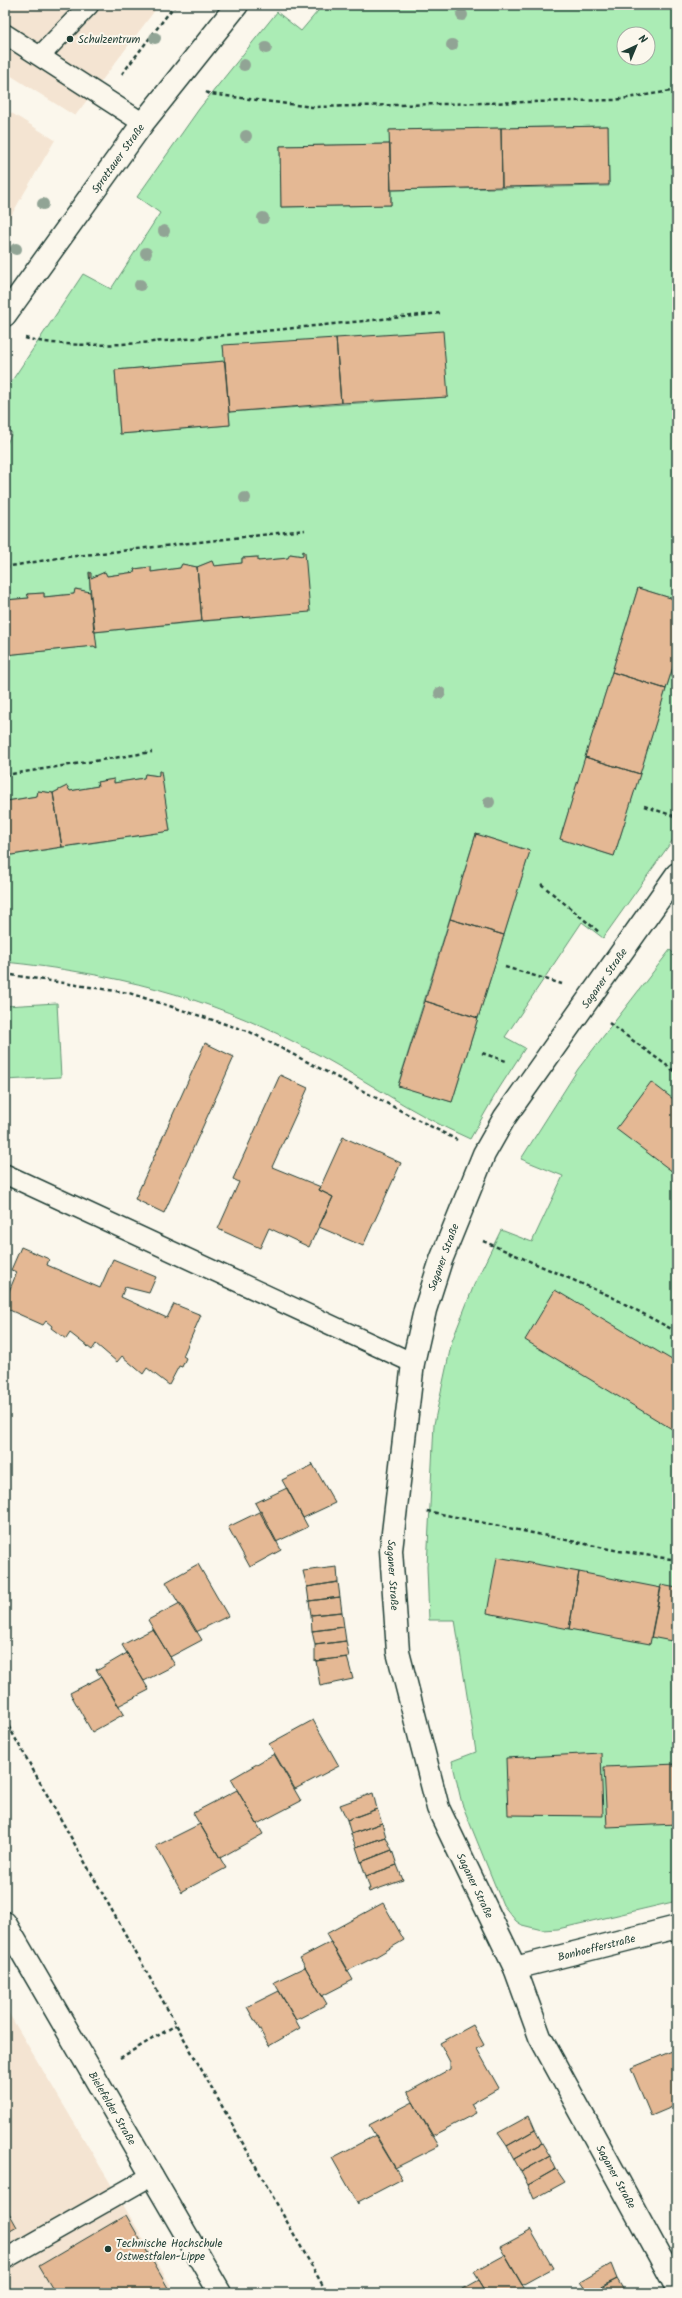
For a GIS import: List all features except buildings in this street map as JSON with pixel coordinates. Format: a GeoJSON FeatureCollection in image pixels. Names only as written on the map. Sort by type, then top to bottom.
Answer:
{"type":"FeatureCollection","features":[{"type":"Feature","properties":{"kind":"street","name":"Sprottauer Straße"},"geometry":{"type":"LineString","coordinates":[[5,315],[143,123],[236,5]]}},
{"type":"Feature","properties":{"kind":"street","name":"Saganer Straße"},"geometry":{"type":"LineString","coordinates":[[677,874],[505,1117],[484,1154],[453,1228],[425,1310],[413,1363],[391,1550],[398,1652],[438,1808],[515,1968],[540,2037],[677,2288]]}},
{"type":"Feature","properties":{"kind":"street","name":"Bielefelder Straße"},"geometry":{"type":"LineString","coordinates":[[5,1923],[220,2293]]}},
{"type":"Feature","properties":{"kind":"street","name":"Bonhoefferstraße"},"geometry":{"type":"LineString","coordinates":[[515,1968],[677,1927]]}},
{"type":"Feature","properties":{"kind":"lane"},"geometry":{"type":"LineString","coordinates":[[40,56],[89,5]]}},
{"type":"Feature","properties":{"kind":"lane"},"geometry":{"type":"LineString","coordinates":[[5,34],[143,123]]}},
{"type":"Feature","properties":{"kind":"lane"},"geometry":{"type":"LineString","coordinates":[[5,1174],[413,1363]]}},
{"type":"Feature","properties":{"kind":"lane"},"geometry":{"type":"LineString","coordinates":[[5,2259],[152,2175]]}},
{"type":"Feature","properties":{"kind":"path"},"geometry":{"type":"LineString","coordinates":[[104,98],[176,5]]}},
{"type":"Feature","properties":{"kind":"path"},"geometry":{"type":"LineString","coordinates":[[181,75],[210,94],[312,107],[616,100],[677,90]]}},
{"type":"Feature","properties":{"kind":"path"},"geometry":{"type":"LineString","coordinates":[[20,337],[50,343],[88,344],[162,341],[440,313]]}},
{"type":"Feature","properties":{"kind":"path"},"geometry":{"type":"LineString","coordinates":[[5,567],[58,558],[305,530]]}},
{"type":"Feature","properties":{"kind":"path"},"geometry":{"type":"LineString","coordinates":[[672,722],[677,723]]}},
{"type":"Feature","properties":{"kind":"path"},"geometry":{"type":"LineString","coordinates":[[5,775],[152,752]]}},
{"type":"Feature","properties":{"kind":"path"},"geometry":{"type":"LineString","coordinates":[[644,806],[677,817]]}},
{"type":"Feature","properties":{"kind":"path"},"geometry":{"type":"LineString","coordinates":[[541,884],[623,951]]}},
{"type":"Feature","properties":{"kind":"path"},"geometry":{"type":"LineString","coordinates":[[505,966],[589,999],[677,1073]]}},
{"type":"Feature","properties":{"kind":"path"},"geometry":{"type":"LineString","coordinates":[[5,974],[129,993],[250,1032],[484,1154]]}},
{"type":"Feature","properties":{"kind":"path"},"geometry":{"type":"LineString","coordinates":[[453,1228],[610,1296],[677,1332]]}},
{"type":"Feature","properties":{"kind":"path"},"geometry":{"type":"LineString","coordinates":[[397,1505],[619,1551],[677,1560]]}},
{"type":"Feature","properties":{"kind":"path"},"geometry":{"type":"LineString","coordinates":[[5,1720],[326,2293]]}},
{"type":"Feature","properties":{"kind":"path"},"geometry":{"type":"LineString","coordinates":[[93,2073],[176,2026]]}},
{"type":"Feature","properties":{"kind":"shaded area","name":"Schulzentrum"},"geometry":{"type":"Polygon","coordinates":[[[5,5],[159,5],[75,116],[5,72],[5,5]]]}},
{"type":"Feature","properties":{"kind":"shaded area"},"geometry":{"type":"Polygon","coordinates":[[[5,109],[55,140],[5,226],[5,109]]]}},
{"type":"Feature","properties":{"kind":"shaded area"},"geometry":{"type":"Polygon","coordinates":[[[5,2007],[128,2213],[175,2293],[5,2293],[5,2007]]]}},
{"type":"Feature","properties":{"kind":"green space"},"geometry":{"type":"Polygon","coordinates":[[[323,5],[677,5],[677,600],[638,588],[560,839],[614,856],[677,654],[677,834],[603,938],[582,922],[505,1037],[525,1048],[498,1090],[470,1139],[426,1117],[321,1056],[228,1012],[157,989],[120,980],[5,962],[5,856],[170,831],[160,771],[159,776],[145,774],[144,778],[114,783],[114,779],[97,782],[98,786],[70,791],[67,786],[53,793],[38,791],[37,796],[7,801],[7,797],[5,797],[5,655],[94,646],[96,648],[94,632],[310,611],[303,551],[303,556],[290,554],[288,558],[258,561],[257,557],[242,558],[242,563],[214,566],[212,561],[197,567],[182,564],[180,568],[151,572],[151,567],[134,569],[135,572],[107,576],[105,572],[91,578],[89,573],[90,592],[76,589],[74,594],[44,597],[44,593],[27,594],[29,598],[5,600],[5,447],[12,433],[5,428],[5,391],[83,274],[111,289],[160,213],[137,197],[199,109],[277,12],[301,31],[323,5]],[[608,126],[390,130],[390,144],[280,146],[281,207],[391,205],[391,190],[609,186],[608,126]],[[223,345],[225,361],[115,370],[120,434],[230,425],[229,412],[447,397],[223,345]],[[476,834],[398,1085],[452,1102],[530,851],[476,834]]]}},
{"type":"Feature","properties":{"kind":"green space"},"geometry":{"type":"Polygon","coordinates":[[[670,950],[677,956],[677,1901],[558,1929],[542,1930],[522,1925],[516,1921],[503,1905],[462,1804],[452,1761],[476,1752],[455,1620],[429,1620],[427,1567],[434,1424],[452,1341],[474,1285],[501,1230],[532,1242],[563,1176],[521,1159],[578,1069],[670,950]]]}},
{"type":"Feature","properties":{"kind":"green space"},"geometry":{"type":"Polygon","coordinates":[[[57,1003],[61,1077],[5,1080],[5,1006],[57,1003]]]}},
{"type":"Feature","properties":{"kind":"place","name":"Schulzentrum"},"geometry":{"type":"Point","coordinates":[70,39]}},
{"type":"Feature","properties":{"kind":"place","name":"Technische Hochschule Ostwestfalen-Lippe"},"geometry":{"type":"Point","coordinates":[108,2249]}}]}
